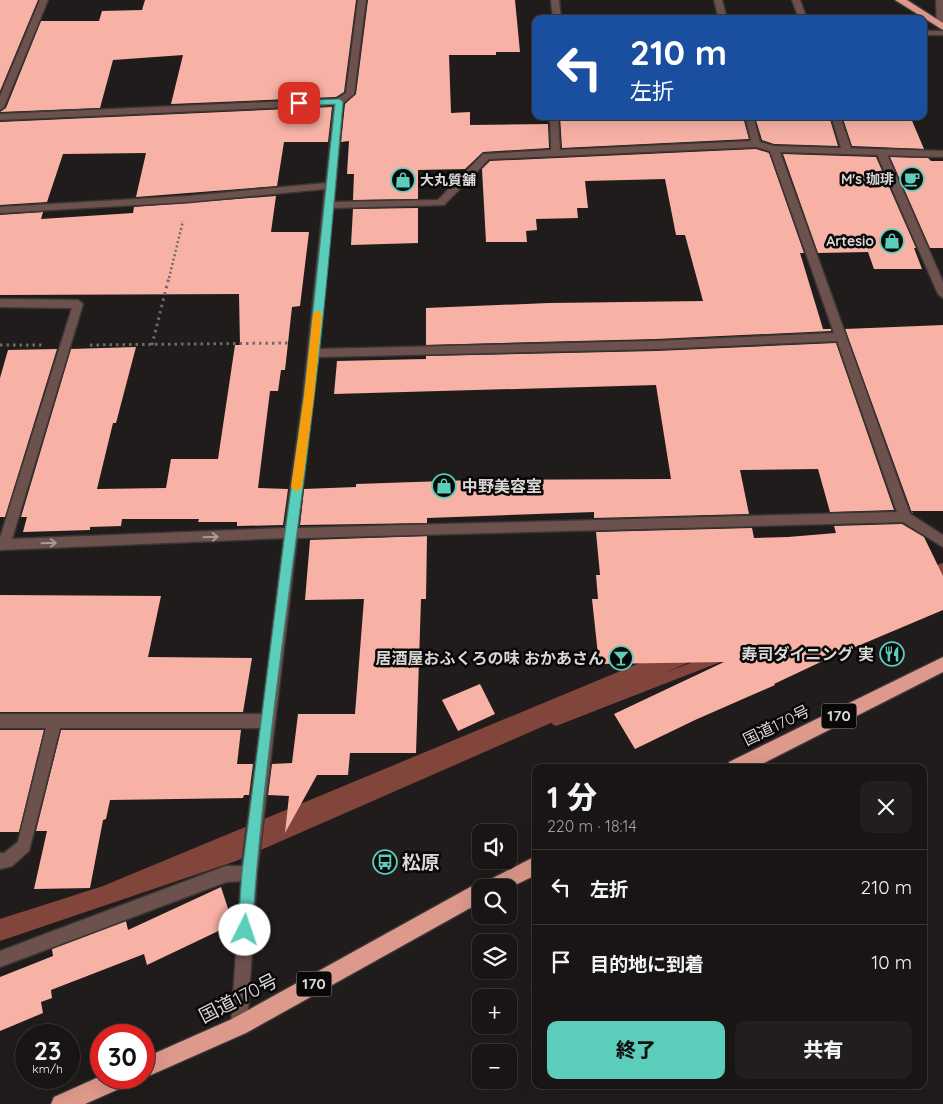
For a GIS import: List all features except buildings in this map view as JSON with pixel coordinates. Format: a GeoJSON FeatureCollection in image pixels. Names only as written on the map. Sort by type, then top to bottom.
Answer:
{"type":"FeatureCollection","features":[{"type":"Feature","properties":{"kind":"highway"},"geometry":{"type":"LineString","coordinates":[[900,0],[922,15]]}},
{"type":"Feature","properties":{"kind":"highway"},"geometry":{"type":"LineString","coordinates":[[927,18],[942,28]]}},
{"type":"Feature","properties":{"kind":"highway","name":"国道170号"},"geometry":{"type":"LineString","coordinates":[[743,764],[943,664]]}},
{"type":"Feature","properties":{"kind":"highway"},"geometry":{"type":"LineString","coordinates":[[508,879],[532,867]]}},
{"type":"Feature","properties":{"kind":"highway","name":"国道170号"},"geometry":{"type":"LineString","coordinates":[[155,1063],[239,1026],[472,897]]}},
{"type":"Feature","properties":{"kind":"highway"},"geometry":{"type":"LineString","coordinates":[[61,1104],[96,1089]]}},
{"type":"Feature","properties":{"kind":"street"},"geometry":{"type":"LineString","coordinates":[[0,107],[44,0]]}},
{"type":"Feature","properties":{"kind":"street"},"geometry":{"type":"LineString","coordinates":[[0,117],[339,102],[350,94],[362,0]]}},
{"type":"Feature","properties":{"kind":"street"},"geometry":{"type":"LineString","coordinates":[[555,0],[557,15]]}},
{"type":"Feature","properties":{"kind":"street"},"geometry":{"type":"LineString","coordinates":[[718,0],[722,15]]}},
{"type":"Feature","properties":{"kind":"street"},"geometry":{"type":"LineString","coordinates":[[796,0],[802,15]]}},
{"type":"Feature","properties":{"kind":"street"},"geometry":{"type":"LineString","coordinates":[[927,32],[942,28],[940,0]]}},
{"type":"Feature","properties":{"kind":"street"},"geometry":{"type":"LineString","coordinates":[[239,1026],[250,866],[314,348],[339,102]]}},
{"type":"Feature","properties":{"kind":"street"},"geometry":{"type":"LineString","coordinates":[[554,120],[556,153]]}},
{"type":"Feature","properties":{"kind":"street"},"geometry":{"type":"LineString","coordinates":[[750,120],[756,144]]}},
{"type":"Feature","properties":{"kind":"street"},"geometry":{"type":"LineString","coordinates":[[836,120],[847,151]]}},
{"type":"Feature","properties":{"kind":"street"},"geometry":{"type":"LineString","coordinates":[[328,205],[441,203],[486,156],[756,144],[774,149],[943,154]]}},
{"type":"Feature","properties":{"kind":"street"},"geometry":{"type":"LineString","coordinates":[[774,149],[905,518]]}},
{"type":"Feature","properties":{"kind":"street"},"geometry":{"type":"LineString","coordinates":[[881,152],[943,294]]}},
{"type":"Feature","properties":{"kind":"street"},"geometry":{"type":"LineString","coordinates":[[0,210],[188,199],[330,186]]}},
{"type":"Feature","properties":{"kind":"street"},"geometry":{"type":"LineString","coordinates":[[0,303],[78,304],[2,545],[290,533],[905,518],[943,542]]}},
{"type":"Feature","properties":{"kind":"street"},"geometry":{"type":"LineString","coordinates":[[314,348],[627,346],[840,337]]}},
{"type":"Feature","properties":{"kind":"street"},"geometry":{"type":"LineString","coordinates":[[0,721],[268,721]]}},
{"type":"Feature","properties":{"kind":"street"},"geometry":{"type":"LineString","coordinates":[[0,861],[7,861],[24,846],[54,722]]}},
{"type":"Feature","properties":{"kind":"street"},"geometry":{"type":"LineString","coordinates":[[0,959],[250,866]]}},
{"type":"Feature","properties":{"kind":"path"},"geometry":{"type":"LineString","coordinates":[[152,345],[188,199]]}},
{"type":"Feature","properties":{"kind":"path"},"geometry":{"type":"LineString","coordinates":[[0,345],[314,348]]}},
{"type":"Feature","properties":{"kind":"shaded area"},"geometry":{"type":"Polygon","coordinates":[[[943,563],[943,582],[692,661],[236,861],[0,941],[0,919],[103,886],[678,647],[943,563]]]}},
{"type":"Feature","properties":{"kind":"waterway"},"geometry":{"type":"LineString","coordinates":[[556,720],[719,657]]}},
{"type":"Feature","properties":{"kind":"slow traffic"},"geometry":{"type":"LineString","coordinates":[[297,487],[318,314]]}},
{"type":"Feature","properties":{"kind":"place","name":"M's 珈琲"},"geometry":{"type":"Point","coordinates":[912,179]}},
{"type":"Feature","properties":{"kind":"place","name":"大丸質舗"},"geometry":{"type":"Point","coordinates":[403,180]}},
{"type":"Feature","properties":{"kind":"place","name":"Artesio"},"geometry":{"type":"Point","coordinates":[892,241]}},
{"type":"Feature","properties":{"kind":"place","name":"中野美容室"},"geometry":{"type":"Point","coordinates":[444,486]}},
{"type":"Feature","properties":{"kind":"place","name":"寿司ダイニング 実"},"geometry":{"type":"Point","coordinates":[892,654]}},
{"type":"Feature","properties":{"kind":"place","name":"居酒屋おふくろの味 おかあさん"},"geometry":{"type":"Point","coordinates":[621,658]}},
{"type":"Feature","properties":{"kind":"place","name":"松原"},"geometry":{"type":"Point","coordinates":[385,862]}},
{"type":"Feature","properties":{"kind":"route"},"geometry":{"type":"LineString","coordinates":[[245,930],[249,873],[290,533],[309,396],[339,102],[299,103]]}}]}
